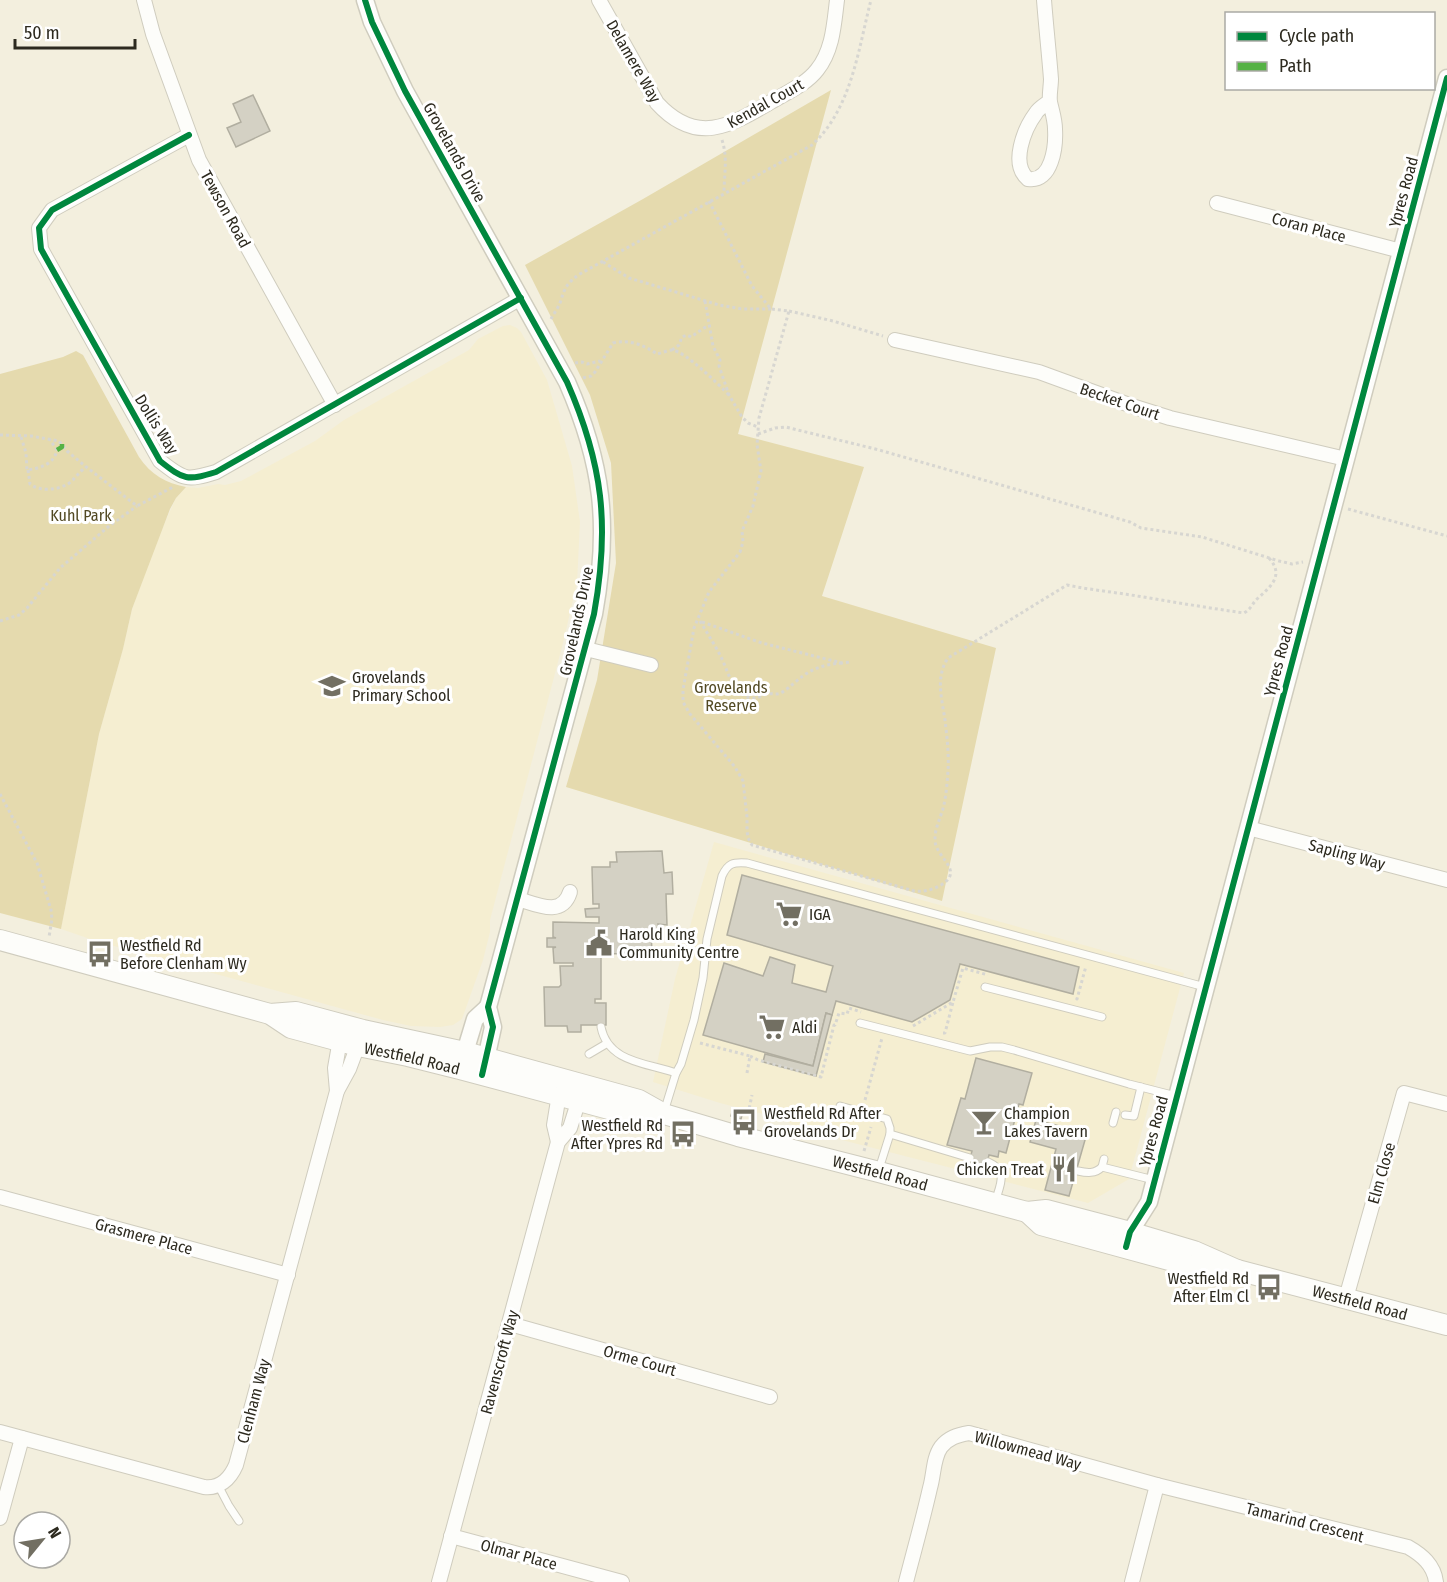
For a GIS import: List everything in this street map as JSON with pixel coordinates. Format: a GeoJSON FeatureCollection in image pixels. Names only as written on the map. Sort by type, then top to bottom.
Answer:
{"type":"FeatureCollection","features":[{"type":"Feature","properties":{"kind":"main road","name":"Westfield Road"},"geometry":{"type":"LineString","coordinates":[[0,940],[270,1014],[291,1028],[351,1035],[408,1056],[462,1061],[581,1093],[635,1116],[664,1114],[738,1136],[1027,1212],[1041,1225],[1128,1239],[1149,1245],[1191,1266],[1237,1270],[1447,1325]]}},
{"type":"Feature","properties":{"kind":"street","name":"Tewson Road"},"geometry":{"type":"LineString","coordinates":[[144,0],[153,34],[199,160],[335,405]]}},
{"type":"Feature","properties":{"kind":"street","name":"Grovelands Drive"},"geometry":{"type":"LineString","coordinates":[[365,0],[372,22],[405,91],[567,382],[579,410],[599,482],[603,524],[602,563],[594,614],[488,1007],[493,1027],[484,1067]]}},
{"type":"Feature","properties":{"kind":"street","name":"Delamere Way"},"geometry":{"type":"LineString","coordinates":[[599,0],[657,103],[680,123],[693,128],[713,128]]}},
{"type":"Feature","properties":{"kind":"street","name":"Kendal Court"},"geometry":{"type":"LineString","coordinates":[[713,128],[732,123],[752,113],[808,80],[816,72],[823,62],[831,41],[837,0]]}},
{"type":"Feature","properties":{"kind":"street"},"geometry":{"type":"LineString","coordinates":[[1044,0],[1050,101],[1056,132],[1054,153],[1050,163],[1038,179],[1028,179],[1019,166],[1021,148],[1025,134],[1037,111],[1050,101]]}},
{"type":"Feature","properties":{"kind":"street","name":"Ypres Road"},"geometry":{"type":"LineString","coordinates":[[1149,1245],[1149,1202],[1154,1180],[1447,78]]}},
{"type":"Feature","properties":{"kind":"street","name":"Dollis Way"},"geometry":{"type":"LineString","coordinates":[[189,135],[52,210],[39,228],[41,249],[160,461],[178,475],[194,479],[216,472],[521,298]]}},
{"type":"Feature","properties":{"kind":"street","name":"Coran Place"},"geometry":{"type":"LineString","coordinates":[[1216,203],[1401,251]]}},
{"type":"Feature","properties":{"kind":"street","name":"Becket Court"},"geometry":{"type":"LineString","coordinates":[[895,340],[1039,372],[1170,418],[1346,459]]}},
{"type":"Feature","properties":{"kind":"street"},"geometry":{"type":"LineString","coordinates":[[586,649],[651,665]]}},
{"type":"Feature","properties":{"kind":"street","name":"Sapling Way"},"geometry":{"type":"LineString","coordinates":[[1248,828],[1447,880]]}},
{"type":"Feature","properties":{"kind":"street"},"geometry":{"type":"LineString","coordinates":[[518,899],[549,908],[558,907],[568,900],[570,892]]}},
{"type":"Feature","properties":{"kind":"street","name":"Grovelands Drive"},"geometry":{"type":"LineString","coordinates":[[462,1061],[475,1019],[488,1007]]}},
{"type":"Feature","properties":{"kind":"street","name":"Clenham Way"},"geometry":{"type":"LineString","coordinates":[[218,1485],[228,1479],[236,1465],[337,1091],[349,1069],[351,1035]]}},
{"type":"Feature","properties":{"kind":"street","name":"Clenham Way"},"geometry":{"type":"LineString","coordinates":[[337,1091],[335,1068],[351,1035]]}},
{"type":"Feature","properties":{"kind":"street","name":"Ravenscroft Way"},"geometry":{"type":"LineString","coordinates":[[558,1142],[554,1125],[561,1087]]}},
{"type":"Feature","properties":{"kind":"street","name":"Elm Close"},"geometry":{"type":"LineString","coordinates":[[1346,1298],[1404,1092],[1447,1104]]}},
{"type":"Feature","properties":{"kind":"street","name":"Ravenscroft Way"},"geometry":{"type":"LineString","coordinates":[[439,1582],[558,1142],[570,1128],[581,1093]]}},
{"type":"Feature","properties":{"kind":"street","name":"Grasmere Place"},"geometry":{"type":"LineString","coordinates":[[0,1197],[288,1275]]}},
{"type":"Feature","properties":{"kind":"street","name":"Ypres Road"},"geometry":{"type":"LineString","coordinates":[[1128,1239],[1149,1202]]}},
{"type":"Feature","properties":{"kind":"street","name":"Orme Court"},"geometry":{"type":"LineString","coordinates":[[510,1324],[770,1397]]}},
{"type":"Feature","properties":{"kind":"street"},"geometry":{"type":"LineString","coordinates":[[0,1432],[204,1487],[210,1488],[218,1485]]}},
{"type":"Feature","properties":{"kind":"street","name":"Willowmead Way"},"geometry":{"type":"LineString","coordinates":[[906,1582],[937,1455],[946,1441],[957,1435],[969,1433],[1157,1485]]}},
{"type":"Feature","properties":{"kind":"street"},"geometry":{"type":"LineString","coordinates":[[0,1518],[22,1438]]}},
{"type":"Feature","properties":{"kind":"street"},"geometry":{"type":"LineString","coordinates":[[1132,1582],[1157,1485]]}},
{"type":"Feature","properties":{"kind":"street","name":"Tamarind Crescent"},"geometry":{"type":"LineString","coordinates":[[1157,1485],[1408,1547],[1421,1554],[1430,1566],[1436,1582]]}},
{"type":"Feature","properties":{"kind":"street","name":"Olmar Place"},"geometry":{"type":"LineString","coordinates":[[451,1536],[622,1582]]}},
{"type":"Feature","properties":{"kind":"lane"},"geometry":{"type":"LineString","coordinates":[[664,1114],[694,1020],[703,978],[707,939],[722,876],[726,867],[736,862],[759,866],[1205,987]]}},
{"type":"Feature","properties":{"kind":"lane"},"geometry":{"type":"LineString","coordinates":[[986,987],[1102,1017]]}},
{"type":"Feature","properties":{"kind":"lane"},"geometry":{"type":"LineString","coordinates":[[860,1023],[970,1051],[1002,1047],[1176,1096]]}},
{"type":"Feature","properties":{"kind":"lane"},"geometry":{"type":"LineString","coordinates":[[601,1027],[606,1044],[623,1056],[676,1073]]}},
{"type":"Feature","properties":{"kind":"lane"},"geometry":{"type":"LineString","coordinates":[[589,1054],[606,1044]]}},
{"type":"Feature","properties":{"kind":"lane"},"geometry":{"type":"LineString","coordinates":[[1125,1115],[1134,1116],[1141,1087]]}},
{"type":"Feature","properties":{"kind":"lane"},"geometry":{"type":"LineString","coordinates":[[840,1106],[887,1119],[890,1134],[879,1172]]}},
{"type":"Feature","properties":{"kind":"lane"},"geometry":{"type":"LineString","coordinates":[[1113,1123],[1116,1112]]}},
{"type":"Feature","properties":{"kind":"lane"},"geometry":{"type":"LineString","coordinates":[[890,1134],[970,1158]]}},
{"type":"Feature","properties":{"kind":"lane"},"geometry":{"type":"LineString","coordinates":[[1078,1171],[1089,1173],[1100,1169],[1104,1159]]}},
{"type":"Feature","properties":{"kind":"lane"},"geometry":{"type":"LineString","coordinates":[[988,1162],[997,1166],[1001,1172],[1002,1178],[995,1203]]}},
{"type":"Feature","properties":{"kind":"lane"},"geometry":{"type":"LineString","coordinates":[[1102,1167],[1154,1180]]}},
{"type":"Feature","properties":{"kind":"lane"},"geometry":{"type":"LineString","coordinates":[[218,1485],[238,1521]]}},
{"type":"Feature","properties":{"kind":"path"},"geometry":{"type":"LineString","coordinates":[[549,323],[569,282],[578,275],[812,145],[835,118],[847,92],[871,0]]}},
{"type":"Feature","properties":{"kind":"path"},"geometry":{"type":"LineString","coordinates":[[713,128],[725,149],[724,194]]}},
{"type":"Feature","properties":{"kind":"path"},"geometry":{"type":"LineString","coordinates":[[709,201],[752,286],[771,309]]}},
{"type":"Feature","properties":{"kind":"path"},"geometry":{"type":"LineString","coordinates":[[603,262],[629,278],[705,301],[729,307],[789,311],[859,328],[895,340]]}},
{"type":"Feature","properties":{"kind":"path"},"geometry":{"type":"LineString","coordinates":[[705,301],[714,346],[720,360],[719,366],[729,395],[742,417],[748,423],[758,427]]}},
{"type":"Feature","properties":{"kind":"path"},"geometry":{"type":"LineString","coordinates":[[789,311],[759,418],[757,445],[761,471],[753,506],[742,531],[743,542],[740,552],[710,592],[694,628],[683,702],[690,714],[740,774],[745,792],[748,838],[752,845],[922,892],[931,890],[949,879],[951,873],[950,867],[935,847],[934,841],[942,813],[948,768],[947,738],[940,694],[940,676],[948,658],[1067,585],[1244,613],[1250,610],[1256,600],[1273,583],[1276,575],[1269,558]]}},
{"type":"Feature","properties":{"kind":"path"},"geometry":{"type":"LineString","coordinates":[[579,380],[591,376],[613,343],[637,344],[657,354],[672,350],[679,345],[682,337],[687,335],[691,337],[709,326]]}},
{"type":"Feature","properties":{"kind":"path"},"geometry":{"type":"LineString","coordinates":[[672,350],[687,357],[729,395]]}},
{"type":"Feature","properties":{"kind":"path"},"geometry":{"type":"LineString","coordinates":[[571,364],[582,362],[587,364],[602,360]]}},
{"type":"Feature","properties":{"kind":"path"},"geometry":{"type":"LineString","coordinates":[[758,434],[786,427],[1036,494],[1130,522],[1142,528],[1202,537],[1292,564],[1307,562]]}},
{"type":"Feature","properties":{"kind":"path"},"geometry":{"type":"LineString","coordinates":[[0,435],[31,436],[59,441],[86,467],[137,506]]}},
{"type":"Feature","properties":{"kind":"path"},"geometry":{"type":"LineString","coordinates":[[21,437],[26,453],[30,484],[37,489],[56,488],[67,484],[86,467]]}},
{"type":"Feature","properties":{"kind":"path"},"geometry":{"type":"LineString","coordinates":[[27,470],[44,465],[56,457],[57,450],[49,439]]}},
{"type":"Feature","properties":{"kind":"path"},"geometry":{"type":"LineString","coordinates":[[0,621],[20,615],[60,568],[108,527],[137,506],[172,489],[176,482]]}},
{"type":"Feature","properties":{"kind":"path"},"geometry":{"type":"LineString","coordinates":[[1346,509],[1447,536]]}},
{"type":"Feature","properties":{"kind":"path"},"geometry":{"type":"LineString","coordinates":[[699,621],[762,643],[842,663]]}},
{"type":"Feature","properties":{"kind":"path"},"geometry":{"type":"LineString","coordinates":[[699,621],[722,660],[728,675],[745,696],[752,699],[781,693],[816,668],[850,662]]}},
{"type":"Feature","properties":{"kind":"path"},"geometry":{"type":"LineString","coordinates":[[0,794],[37,863],[51,910],[52,919],[48,938]]}},
{"type":"Feature","properties":{"kind":"path"},"geometry":{"type":"LineString","coordinates":[[1066,996],[1077,999],[1087,964]]}},
{"type":"Feature","properties":{"kind":"path"},"geometry":{"type":"LineString","coordinates":[[939,1032],[945,1033],[950,1021],[963,968],[997,977]]}},
{"type":"Feature","properties":{"kind":"path"},"geometry":{"type":"LineString","coordinates":[[1084,972],[1090,974]]}},
{"type":"Feature","properties":{"kind":"path"},"geometry":{"type":"LineString","coordinates":[[1078,996],[1083,998]]}},
{"type":"Feature","properties":{"kind":"path"},"geometry":{"type":"LineString","coordinates":[[914,1026],[953,1002]]}},
{"type":"Feature","properties":{"kind":"path"},"geometry":{"type":"LineString","coordinates":[[700,1043],[821,1077],[839,1012],[847,1014],[849,1008],[868,1014]]}},
{"type":"Feature","properties":{"kind":"path"},"geometry":{"type":"LineString","coordinates":[[905,1024],[924,1028]]}},
{"type":"Feature","properties":{"kind":"path"},"geometry":{"type":"LineString","coordinates":[[865,1100],[882,1037]]}},
{"type":"Feature","properties":{"kind":"path"},"geometry":{"type":"LineString","coordinates":[[747,1073],[750,1056]]}},
{"type":"Feature","properties":{"kind":"path"},"geometry":{"type":"LineString","coordinates":[[748,1114],[752,1095]]}},
{"type":"Feature","properties":{"kind":"path"},"geometry":{"type":"LineString","coordinates":[[864,1151],[872,1125]]}},
{"type":"Feature","properties":{"kind":"shaded area","name":"Grovelands Primary School"},"geometry":{"type":"Polygon","coordinates":[[[510,325],[521,332],[547,380],[572,466],[580,522],[577,583],[490,920],[490,932],[483,960],[462,1019],[453,1025],[440,1027],[411,1026],[383,1020],[96,941],[61,929],[99,734],[132,609],[157,540],[176,498],[186,487],[198,488],[241,481],[315,441],[344,420],[469,350],[478,339],[503,326],[510,325]]]}},
{"type":"Feature","properties":{"kind":"shaded area"},"geometry":{"type":"Polygon","coordinates":[[[714,842],[1184,973],[1129,1179],[1088,1203],[799,1129],[783,1119],[720,1103],[653,1082],[675,979],[714,842]]]}},
{"type":"Feature","properties":{"kind":"green space","name":"Grovelands Reserve"},"geometry":{"type":"Polygon","coordinates":[[[831,90],[738,434],[864,467],[822,596],[996,648],[942,901],[566,787],[597,680],[616,563],[611,463],[590,395],[525,265],[831,90]]]}},
{"type":"Feature","properties":{"kind":"green space","name":"Kuhl Park"},"geometry":{"type":"Polygon","coordinates":[[[76,351],[83,355],[139,457],[160,477],[186,487],[170,509],[132,609],[99,734],[61,929],[0,913],[0,374],[63,357],[76,351]]]}},
{"type":"Feature","properties":{"kind":"building"},"geometry":{"type":"Polygon","coordinates":[[[253,95],[270,131],[236,147],[227,128],[241,122],[233,104],[253,95]]]}},
{"type":"Feature","properties":{"kind":"building","name":"Harold King Community Centre"},"geometry":{"type":"Polygon","coordinates":[[[662,851],[664,873],[672,872],[673,894],[666,894],[667,925],[658,924],[659,931],[651,931],[652,953],[601,954],[601,999],[595,999],[595,1003],[606,1003],[606,1025],[581,1025],[581,1032],[568,1032],[567,1026],[545,1026],[544,987],[559,987],[561,985],[560,966],[573,966],[573,963],[554,963],[553,948],[556,947],[547,947],[547,938],[556,938],[553,937],[553,922],[599,923],[599,917],[586,917],[585,909],[599,908],[599,904],[593,904],[592,867],[610,867],[610,862],[617,862],[616,852],[662,851]]]}},
{"type":"Feature","properties":{"kind":"building"},"geometry":{"type":"Polygon","coordinates":[[[742,875],[1079,967],[1073,994],[960,964],[950,1000],[912,1022],[836,1001],[832,1015],[826,1013],[813,1066],[703,1035],[724,963],[763,976],[770,957],[795,965],[792,983],[826,992],[833,966],[727,935],[742,875]]]}},
{"type":"Feature","properties":{"kind":"building"},"geometry":{"type":"Polygon","coordinates":[[[826,1013],[832,1015],[816,1076],[763,1062],[765,1054],[813,1066],[826,1013]]]}},
{"type":"Feature","properties":{"kind":"building","name":"Champion Lakes Tavern"},"geometry":{"type":"Polygon","coordinates":[[[976,1058],[1032,1073],[1023,1105],[1019,1104],[1006,1153],[999,1151],[998,1157],[989,1155],[985,1171],[968,1166],[972,1151],[947,1145],[961,1098],[965,1099],[976,1058]]]}},
{"type":"Feature","properties":{"kind":"building"},"geometry":{"type":"Polygon","coordinates":[[[732,1112],[742,1115],[741,1119],[731,1116],[732,1112]]]}},
{"type":"Feature","properties":{"kind":"building","name":"Chicken Treat"},"geometry":{"type":"Polygon","coordinates":[[[1036,1120],[1087,1133],[1069,1196],[1045,1190],[1056,1149],[1030,1142],[1036,1120]]]}},
{"type":"Feature","properties":{"kind":"marked path"},"geometry":{"type":"LineString","coordinates":[[57,450],[62,447],[62,444]]}},
{"type":"Feature","properties":{"kind":"cycle path"},"geometry":{"type":"LineString","coordinates":[[365,0],[372,22],[405,91],[567,382],[589,440],[600,496],[602,552],[594,614],[488,1007],[493,1027],[482,1075]]}},
{"type":"Feature","properties":{"kind":"cycle path"},"geometry":{"type":"LineString","coordinates":[[1126,1247],[1130,1232],[1149,1202],[1447,78]]}},
{"type":"Feature","properties":{"kind":"cycle path"},"geometry":{"type":"LineString","coordinates":[[189,135],[52,210],[39,228],[41,249],[160,461],[181,475],[198,477],[216,472],[521,298]]}},
{"type":"Feature","properties":{"kind":"place","name":"Grovelands Primary School"},"geometry":{"type":"Point","coordinates":[332,686]}},
{"type":"Feature","properties":{"kind":"place","name":"IGA"},"geometry":{"type":"Point","coordinates":[789,914]}},
{"type":"Feature","properties":{"kind":"place","name":"Harold King Community Centre"},"geometry":{"type":"Point","coordinates":[599,943]}},
{"type":"Feature","properties":{"kind":"place","name":"Westfield Rd Before Clenham Wy"},"geometry":{"type":"Point","coordinates":[100,954]}},
{"type":"Feature","properties":{"kind":"place","name":"Aldi"},"geometry":{"type":"Point","coordinates":[772,1027]}},
{"type":"Feature","properties":{"kind":"place","name":"Westfield Rd After Grovelands Dr"},"geometry":{"type":"Point","coordinates":[744,1122]}},
{"type":"Feature","properties":{"kind":"place","name":"Champion Lakes Tavern"},"geometry":{"type":"Point","coordinates":[984,1122]}},
{"type":"Feature","properties":{"kind":"place","name":"Westfield Rd After Ypres Rd"},"geometry":{"type":"Point","coordinates":[683,1134]}},
{"type":"Feature","properties":{"kind":"place","name":"Chicken Treat"},"geometry":{"type":"Point","coordinates":[1064,1169]}},
{"type":"Feature","properties":{"kind":"place","name":"Westfield Rd After Elm Cl"},"geometry":{"type":"Point","coordinates":[1269,1287]}}]}
